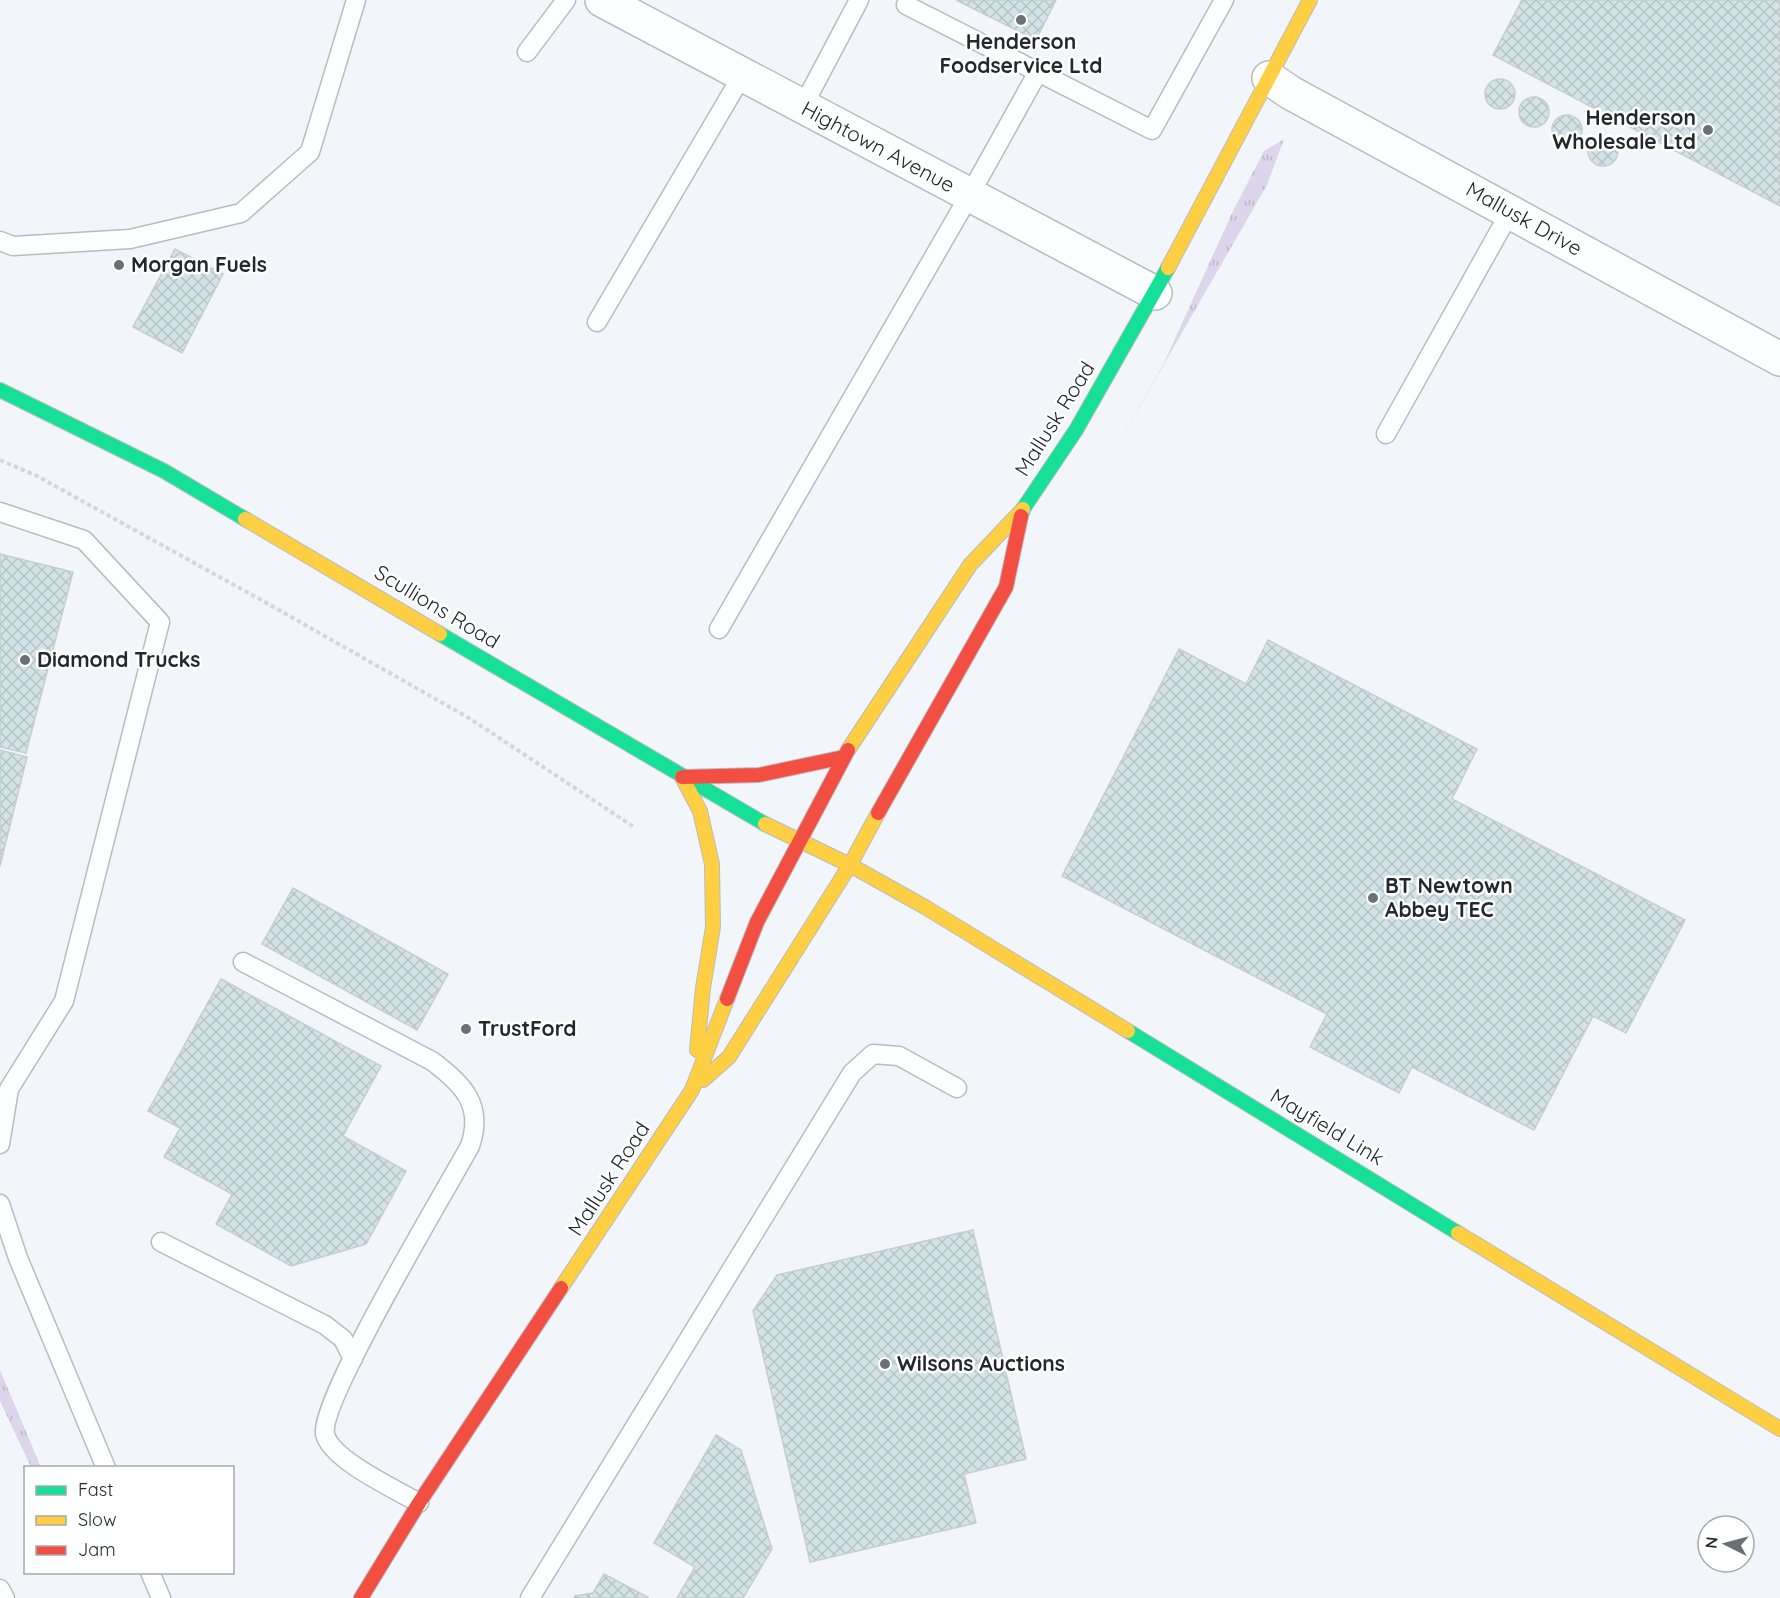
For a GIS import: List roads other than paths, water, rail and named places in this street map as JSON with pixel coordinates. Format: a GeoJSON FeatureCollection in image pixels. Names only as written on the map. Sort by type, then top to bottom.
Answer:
{"type":"FeatureCollection","features":[{"type":"Feature","properties":{"kind":"main road","name":"Mallusk Road"},"geometry":{"type":"LineString","coordinates":[[361,1598],[419,1503],[692,1090],[758,922],[844,757],[970,565],[1023,509],[1076,430],[1155,293],[1310,0]]}},
{"type":"Feature","properties":{"kind":"main road","name":"Scullions Road"},"geometry":{"type":"LineString","coordinates":[[0,390],[164,471],[748,816],[850,865]]}},
{"type":"Feature","properties":{"kind":"main road","name":"Mallusk Road"},"geometry":{"type":"LineString","coordinates":[[692,1090],[729,1057],[850,865],[895,780],[1006,587],[1023,509]]}},
{"type":"Feature","properties":{"kind":"main road"},"geometry":{"type":"LineString","coordinates":[[692,1090],[703,988],[713,927],[714,884],[712,864],[700,811],[682,777],[759,775],[844,757]]}},
{"type":"Feature","properties":{"kind":"main road","name":"Mayfield Link"},"geometry":{"type":"LineString","coordinates":[[850,865],[925,907],[1780,1429]]}},
{"type":"Feature","properties":{"kind":"street","name":"Hightown Avenue"},"geometry":{"type":"LineString","coordinates":[[602,0],[1155,293]]}},
{"type":"Feature","properties":{"kind":"street","name":"Mallusk Drive"},"geometry":{"type":"LineString","coordinates":[[1269,78],[1291,93],[1780,359]]}},
{"type":"Feature","properties":{"kind":"lane"},"geometry":{"type":"LineString","coordinates":[[0,241],[13,246],[130,239],[241,213],[310,152],[356,0]]}},
{"type":"Feature","properties":{"kind":"lane"},"geometry":{"type":"LineString","coordinates":[[527,52],[566,0]]}},
{"type":"Feature","properties":{"kind":"lane"},"geometry":{"type":"LineString","coordinates":[[803,106],[860,0]]}},
{"type":"Feature","properties":{"kind":"lane"},"geometry":{"type":"LineString","coordinates":[[906,5],[1152,130],[1224,0]]}},
{"type":"Feature","properties":{"kind":"lane"},"geometry":{"type":"LineString","coordinates":[[719,629],[1038,72]]}},
{"type":"Feature","properties":{"kind":"lane"},"geometry":{"type":"LineString","coordinates":[[597,322],[743,74]]}},
{"type":"Feature","properties":{"kind":"lane"},"geometry":{"type":"LineString","coordinates":[[1386,434],[1510,212]]}},
{"type":"Feature","properties":{"kind":"lane"},"geometry":{"type":"LineString","coordinates":[[0,512],[84,540],[160,622],[64,1001],[4,1086],[0,1144]]}},
{"type":"Feature","properties":{"kind":"lane"},"geometry":{"type":"LineString","coordinates":[[243,962],[432,1061],[455,1079],[467,1094],[474,1113],[476,1130],[470,1146],[353,1359],[333,1401],[326,1423],[325,1435],[333,1448],[351,1465],[419,1503]]}},
{"type":"Feature","properties":{"kind":"lane"},"geometry":{"type":"LineString","coordinates":[[530,1598],[852,1073],[873,1054],[899,1056],[957,1088]]}},
{"type":"Feature","properties":{"kind":"lane"},"geometry":{"type":"LineString","coordinates":[[0,1204],[18,1258],[106,1466]]}},
{"type":"Feature","properties":{"kind":"lane"},"geometry":{"type":"LineString","coordinates":[[161,1242],[325,1325],[343,1340],[353,1359]]}},
{"type":"Feature","properties":{"kind":"lane"},"geometry":{"type":"LineString","coordinates":[[151,1574],[161,1598]]}},
{"type":"Feature","properties":{"kind":"lane"},"geometry":{"type":"LineString","coordinates":[[0,1589],[4,1598]]}},
{"type":"Feature","properties":{"kind":"place","name":"Henderson Foodservice Ltd"},"geometry":{"type":"Point","coordinates":[1021,20]}},
{"type":"Feature","properties":{"kind":"place","name":"Henderson Wholesale Ltd"},"geometry":{"type":"Point","coordinates":[1708,130]}},
{"type":"Feature","properties":{"kind":"place","name":"Morgan Fuels"},"geometry":{"type":"Point","coordinates":[119,265]}},
{"type":"Feature","properties":{"kind":"place","name":"Diamond Trucks"},"geometry":{"type":"Point","coordinates":[25,660]}},
{"type":"Feature","properties":{"kind":"place","name":"BT Newtown Abbey TEC"},"geometry":{"type":"Point","coordinates":[1373,898]}},
{"type":"Feature","properties":{"kind":"place","name":"TrustFord"},"geometry":{"type":"Point","coordinates":[466,1029]}},
{"type":"Feature","properties":{"kind":"place","name":"Wilsons Auctions"},"geometry":{"type":"Point","coordinates":[885,1364]}}]}
